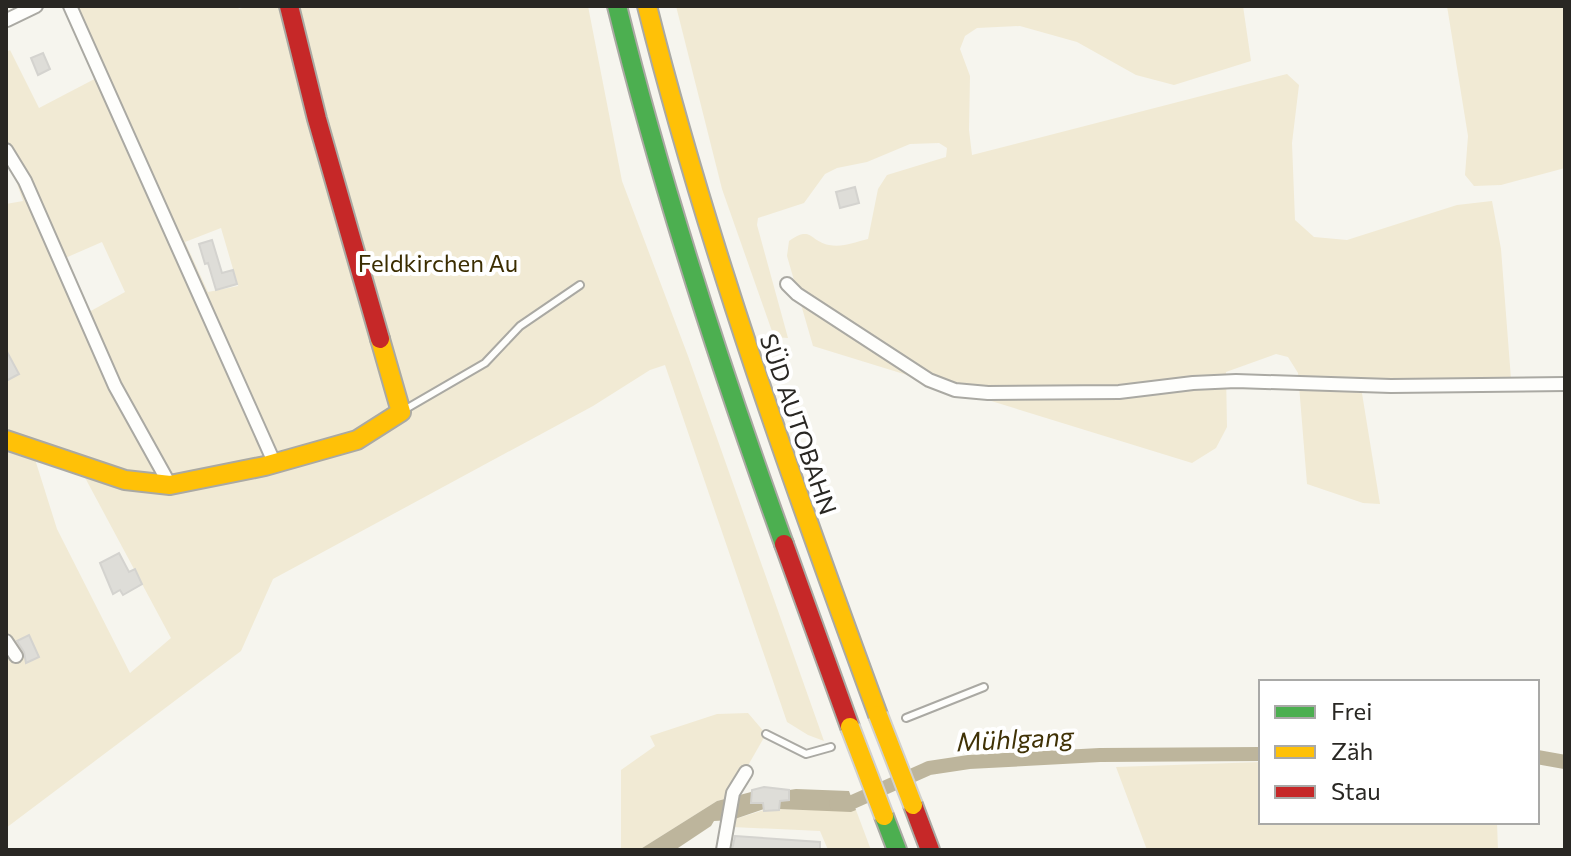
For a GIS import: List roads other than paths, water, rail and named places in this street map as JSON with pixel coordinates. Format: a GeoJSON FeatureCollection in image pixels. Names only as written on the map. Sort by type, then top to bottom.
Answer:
{"type":"FeatureCollection","features":[{"type":"Feature","properties":{"kind":"main road"},"geometry":{"type":"LineString","coordinates":[[6,440],[125,480],[170,485],[265,466],[357,440],[401,412],[317,119],[289,6]]}},
{"type":"Feature","properties":{"kind":"main road"},"geometry":{"type":"LineString","coordinates":[[617,6],[665,186],[708,325],[850,727],[897,850]]}},
{"type":"Feature","properties":{"kind":"main road","name":"SÜD AUTOBAHN"},"geometry":{"type":"LineString","coordinates":[[647,6],[695,182],[738,320],[806,519],[930,850]]}},
{"type":"Feature","properties":{"kind":"street"},"geometry":{"type":"LineString","coordinates":[[7,20],[36,6]]}},
{"type":"Feature","properties":{"kind":"street"},"geometry":{"type":"LineString","coordinates":[[70,6],[274,462]]}},
{"type":"Feature","properties":{"kind":"street"},"geometry":{"type":"LineString","coordinates":[[6,150],[25,181],[115,386],[170,485]]}},
{"type":"Feature","properties":{"kind":"street"},"geometry":{"type":"LineString","coordinates":[[787,284],[797,294],[929,380],[955,390],[1089,393],[1236,381],[1391,386],[1565,384]]}},
{"type":"Feature","properties":{"kind":"street"},"geometry":{"type":"LineString","coordinates":[[6,641],[16,656]]}},
{"type":"Feature","properties":{"kind":"street"},"geometry":{"type":"LineString","coordinates":[[723,850],[733,793],[746,772]]}},
{"type":"Feature","properties":{"kind":"lane"},"geometry":{"type":"LineString","coordinates":[[401,412],[485,363],[520,326],[580,285]]}},
{"type":"Feature","properties":{"kind":"lane"},"geometry":{"type":"LineString","coordinates":[[906,718],[984,687]]}},
{"type":"Feature","properties":{"kind":"lane"},"geometry":{"type":"LineString","coordinates":[[766,734],[806,754],[831,747]]}},
{"type":"Feature","properties":{"kind":"waterway","name":"Mühlgang"},"geometry":{"type":"LineString","coordinates":[[836,804],[848,804],[929,768],[969,762],[1100,755],[1259,754]]}},
{"type":"Feature","properties":{"kind":"waterway","name":"Mühlgang"},"geometry":{"type":"LineString","coordinates":[[1539,757],[1565,762]]}},
{"type":"Feature","properties":{"kind":"park label","name":"Feldkirchen Au"},"geometry":{"type":"Point","coordinates":[438,262]}}]}
